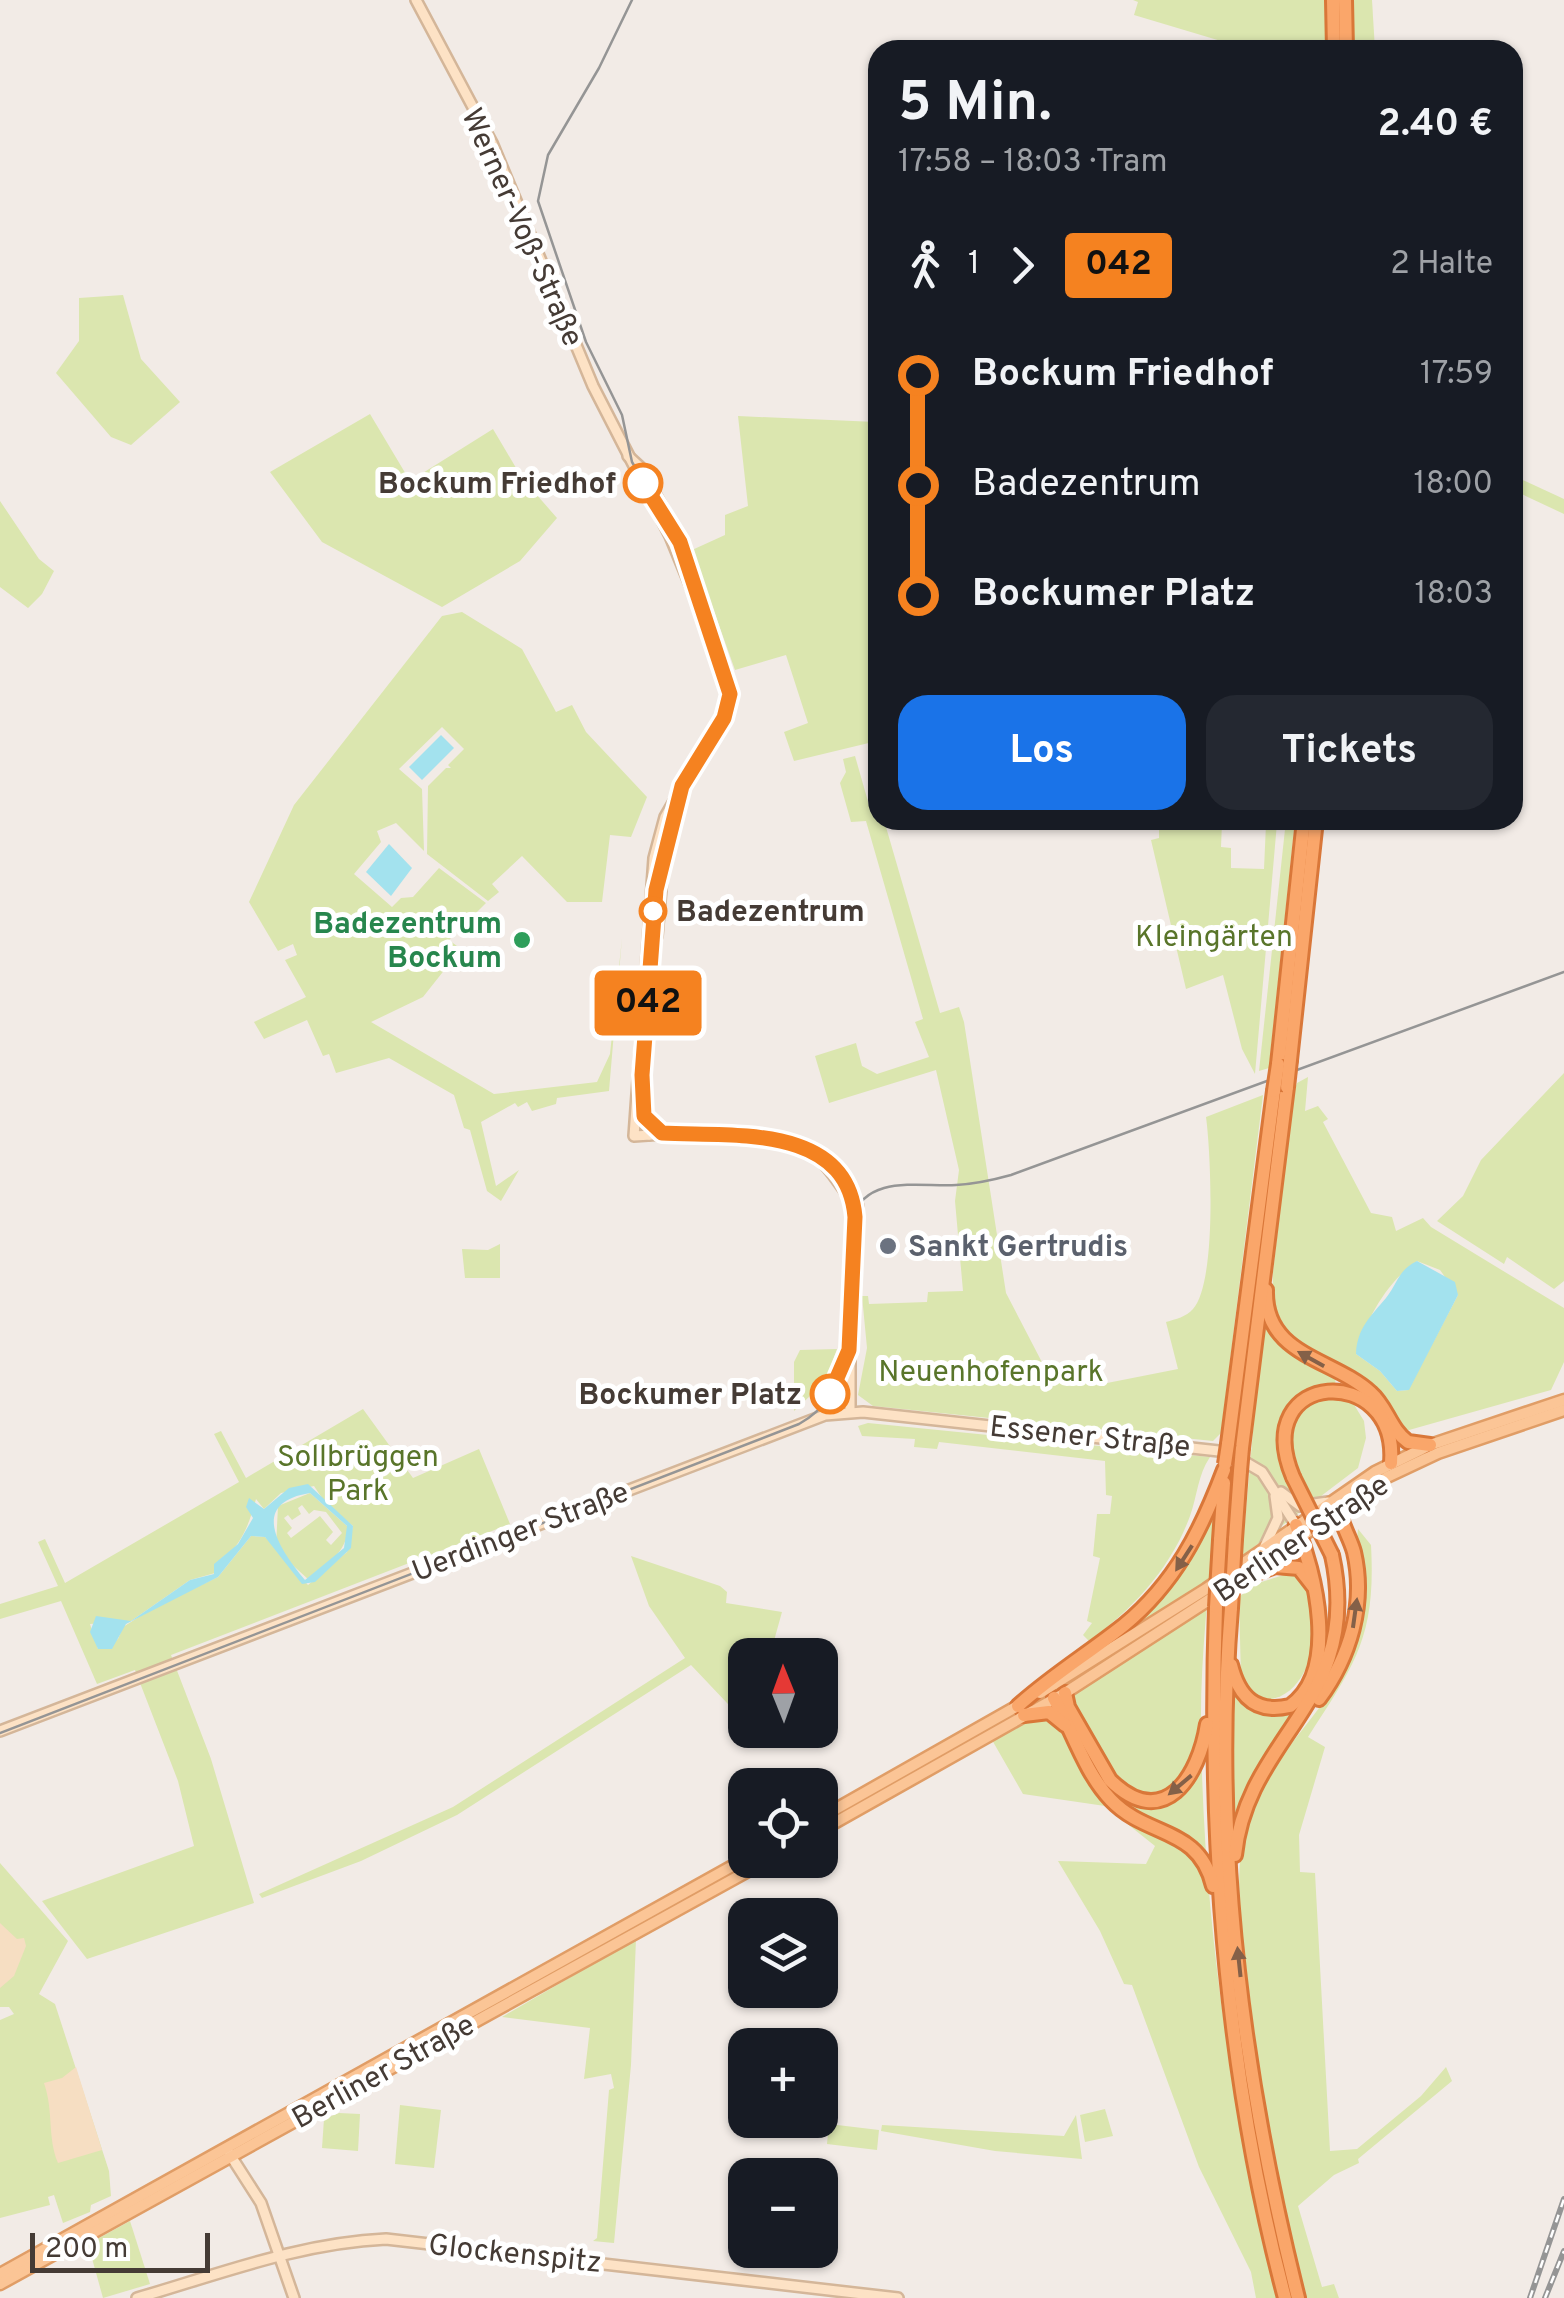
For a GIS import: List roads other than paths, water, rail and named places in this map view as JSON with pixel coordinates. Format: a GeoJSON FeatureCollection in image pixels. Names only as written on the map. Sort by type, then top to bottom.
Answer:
{"type":"FeatureCollection","features":[{"type":"Feature","properties":{"kind":"highway"},"geometry":{"type":"LineString","coordinates":[[1333,0],[1334,40]]}},
{"type":"Feature","properties":{"kind":"highway"},"geometry":{"type":"LineString","coordinates":[[1345,0],[1346,40]]}},
{"type":"Feature","properties":{"kind":"highway"},"geometry":{"type":"LineString","coordinates":[[1284,1062],[1303,830]]}},
{"type":"Feature","properties":{"kind":"highway"},"geometry":{"type":"LineString","coordinates":[[1285,2298],[1275,2206],[1246,2037],[1232,1887],[1225,1734],[1240,1471],[1235,1446],[1315,830]]}},
{"type":"Feature","properties":{"kind":"highway"},"geometry":{"type":"LineString","coordinates":[[1021,1710],[1160,1591],[1195,1541],[1235,1446],[1264,1261],[1280,1089]]}},
{"type":"Feature","properties":{"kind":"highway"},"geometry":{"type":"LineString","coordinates":[[1264,1261],[1268,1272],[1268,1310],[1280,1336],[1300,1354],[1366,1389],[1402,1438],[1430,1445]]}},
{"type":"Feature","properties":{"kind":"highway"},"geometry":{"type":"LineString","coordinates":[[1232,1887],[1245,1812],[1318,1688],[1331,1657],[1339,1593],[1332,1555],[1292,1477],[1284,1447],[1286,1422],[1304,1399],[1332,1389],[1359,1396],[1372,1407],[1390,1442],[1391,1463]]}},
{"type":"Feature","properties":{"kind":"highway"},"geometry":{"type":"LineString","coordinates":[[1225,1467],[1213,1697],[1223,1942],[1240,2078],[1265,2216],[1298,2298]]}},
{"type":"Feature","properties":{"kind":"highway"},"geometry":{"type":"LineString","coordinates":[[1275,1757],[1330,1685],[1354,1628],[1357,1566],[1334,1505]]}},
{"type":"Feature","properties":{"kind":"highway"},"geometry":{"type":"LineString","coordinates":[[1232,1608],[1235,1682],[1251,1702],[1276,1709],[1290,1706],[1309,1686],[1318,1611],[1314,1575],[1298,1530]]}},
{"type":"Feature","properties":{"kind":"highway"},"geometry":{"type":"LineString","coordinates":[[1243,1578],[1275,1566],[1298,1568],[1309,1576],[1318,1611]]}},
{"type":"Feature","properties":{"kind":"highway"},"geometry":{"type":"LineString","coordinates":[[1056,1691],[1110,1780],[1120,1790],[1146,1799],[1172,1795],[1196,1771],[1213,1697]]}},
{"type":"Feature","properties":{"kind":"highway"},"geometry":{"type":"LineString","coordinates":[[1056,1691],[1070,1730],[1113,1802],[1133,1817],[1181,1839],[1206,1862],[1223,1942]]}},
{"type":"Feature","properties":{"kind":"highway"},"geometry":{"type":"LineString","coordinates":[[1021,1710],[1049,1712],[1070,1730]]}},
{"type":"Feature","properties":{"kind":"main road","name":"Werner-Voß-Straße"},"geometry":{"type":"LineString","coordinates":[[416,0],[492,144],[588,376],[628,456],[640,467],[678,534],[727,684],[728,702],[665,817],[654,858],[647,916],[650,954],[640,1076]]}},
{"type":"Feature","properties":{"kind":"main road"},"geometry":{"type":"LineString","coordinates":[[640,1076],[649,1135]]}},
{"type":"Feature","properties":{"kind":"main road"},"geometry":{"type":"LineString","coordinates":[[640,1076],[634,1136],[722,1136],[796,1146],[822,1161],[858,1206],[854,1218],[848,1343],[850,1412]]}},
{"type":"Feature","properties":{"kind":"main road","name":"Berliner Straße"},"geometry":{"type":"LineString","coordinates":[[1056,1691],[1298,1530],[1391,1463],[1430,1445],[1564,1400]]}},
{"type":"Feature","properties":{"kind":"main road","name":"Berliner Straße"},"geometry":{"type":"LineString","coordinates":[[1334,1505],[1438,1453],[1564,1410]]}},
{"type":"Feature","properties":{"kind":"main road","name":"Essener Straße"},"geometry":{"type":"LineString","coordinates":[[850,1412],[1214,1448],[1251,1464],[1272,1483],[1298,1530]]}},
{"type":"Feature","properties":{"kind":"main road","name":"Uerdinger Straße"},"geometry":{"type":"LineString","coordinates":[[0,1731],[774,1432],[825,1414],[850,1412]]}},
{"type":"Feature","properties":{"kind":"main road"},"geometry":{"type":"LineString","coordinates":[[1272,1483],[1300,1506],[1334,1505]]}},
{"type":"Feature","properties":{"kind":"main road"},"geometry":{"type":"LineString","coordinates":[[1262,1551],[1278,1518],[1272,1483]]}},
{"type":"Feature","properties":{"kind":"main road","name":"Berliner Straße"},"geometry":{"type":"LineString","coordinates":[[838,1808],[1056,1691],[1243,1578],[1298,1530]]}},
{"type":"Feature","properties":{"kind":"main road","name":"Berliner Straße"},"geometry":{"type":"LineString","coordinates":[[838,1820],[1021,1710]]}},
{"type":"Feature","properties":{"kind":"main road","name":"Berliner Straße"},"geometry":{"type":"LineString","coordinates":[[0,2284],[728,1869]]}},
{"type":"Feature","properties":{"kind":"main road","name":"Berliner Straße"},"geometry":{"type":"LineString","coordinates":[[0,2274],[735,1878]]}},
{"type":"Feature","properties":{"kind":"main road"},"geometry":{"type":"LineString","coordinates":[[227,2152],[254,2188],[294,2298]]}},
{"type":"Feature","properties":{"kind":"main road","name":"Glockenspitz"},"geometry":{"type":"LineString","coordinates":[[137,2298],[280,2254],[338,2241],[386,2239],[898,2298]]}},
{"type":"Feature","properties":{"kind":"water"},"geometry":{"type":"Polygon","coordinates":[[[441,735],[454,748],[422,780],[409,767],[441,735]]]}},
{"type":"Feature","properties":{"kind":"water"},"geometry":{"type":"Polygon","coordinates":[[[389,844],[412,868],[391,896],[366,872],[389,844]]]}},
{"type":"Feature","properties":{"kind":"water"},"geometry":{"type":"Polygon","coordinates":[[[1417,1261],[1455,1282],[1458,1295],[1409,1390],[1397,1391],[1380,1371],[1356,1354],[1357,1345],[1370,1317],[1402,1273],[1417,1261]]]}},
{"type":"Feature","properties":{"kind":"water"},"geometry":{"type":"Polygon","coordinates":[[[308,1484],[353,1526],[351,1548],[315,1582],[302,1584],[265,1537],[251,1536],[218,1577],[126,1624],[112,1649],[98,1649],[90,1632],[96,1616],[131,1621],[190,1580],[214,1574],[214,1564],[238,1544],[253,1518],[246,1507],[249,1498],[264,1509],[289,1488],[308,1484]],[[310,1493],[279,1506],[274,1517],[279,1541],[305,1580],[344,1548],[347,1526],[310,1493]]]}},
{"type":"Feature","properties":{"kind":"tram line"},"geometry":{"type":"LineString","coordinates":[[0,1733],[799,1424],[821,1407],[836,1385],[846,1359],[854,1301],[855,1217],[849,1194],[836,1172],[818,1155],[797,1144],[660,1133],[648,1124],[643,1110],[656,890],[680,794],[724,717],[729,690],[680,543],[632,462],[622,415],[586,342],[538,201],[548,155],[599,68],[632,0]]}},
{"type":"Feature","properties":{"kind":"tram line","name":"042"},"geometry":{"type":"LineString","coordinates":[[643,483],[680,542],[730,694],[724,718],[682,786],[656,890],[642,1075],[644,1116],[652,1129],[662,1133],[742,1136],[802,1145],[832,1168],[854,1203],[855,1217],[848,1359],[830,1394]]}},
{"type":"Feature","properties":{"kind":"tram line"},"geometry":{"type":"LineString","coordinates":[[852,1218],[859,1204],[882,1189],[984,1182],[1011,1175],[1564,972]]}},
{"type":"Feature","properties":{"kind":"railway"},"geometry":{"type":"LineString","coordinates":[[1530,2298],[1564,2199]]}},
{"type":"Feature","properties":{"kind":"railway"},"geometry":{"type":"LineString","coordinates":[[1545,2298],[1564,2251]]}},
{"type":"Feature","properties":{"kind":"place","name":"Bockum Friedhof"},"geometry":{"type":"Point","coordinates":[643,483]}},
{"type":"Feature","properties":{"kind":"place","name":"Badezentrum"},"geometry":{"type":"Point","coordinates":[653,911]}},
{"type":"Feature","properties":{"kind":"place","name":"Badezentrum Bockum"},"geometry":{"type":"Point","coordinates":[522,940]}},
{"type":"Feature","properties":{"kind":"place","name":"Sankt Gertrudis"},"geometry":{"type":"Point","coordinates":[888,1246]}},
{"type":"Feature","properties":{"kind":"place","name":"Bockumer Platz"},"geometry":{"type":"Point","coordinates":[830,1394]}},
{"type":"Feature","properties":{"kind":"park label","name":"Kleingärten"},"geometry":{"type":"Point","coordinates":[1214,936]}},
{"type":"Feature","properties":{"kind":"park label","name":"Neuenhofenpark"},"geometry":{"type":"Point","coordinates":[991,1371]}},
{"type":"Feature","properties":{"kind":"park label","name":"Sollbrüggen Park"},"geometry":{"type":"Point","coordinates":[358,1473]}}]}
